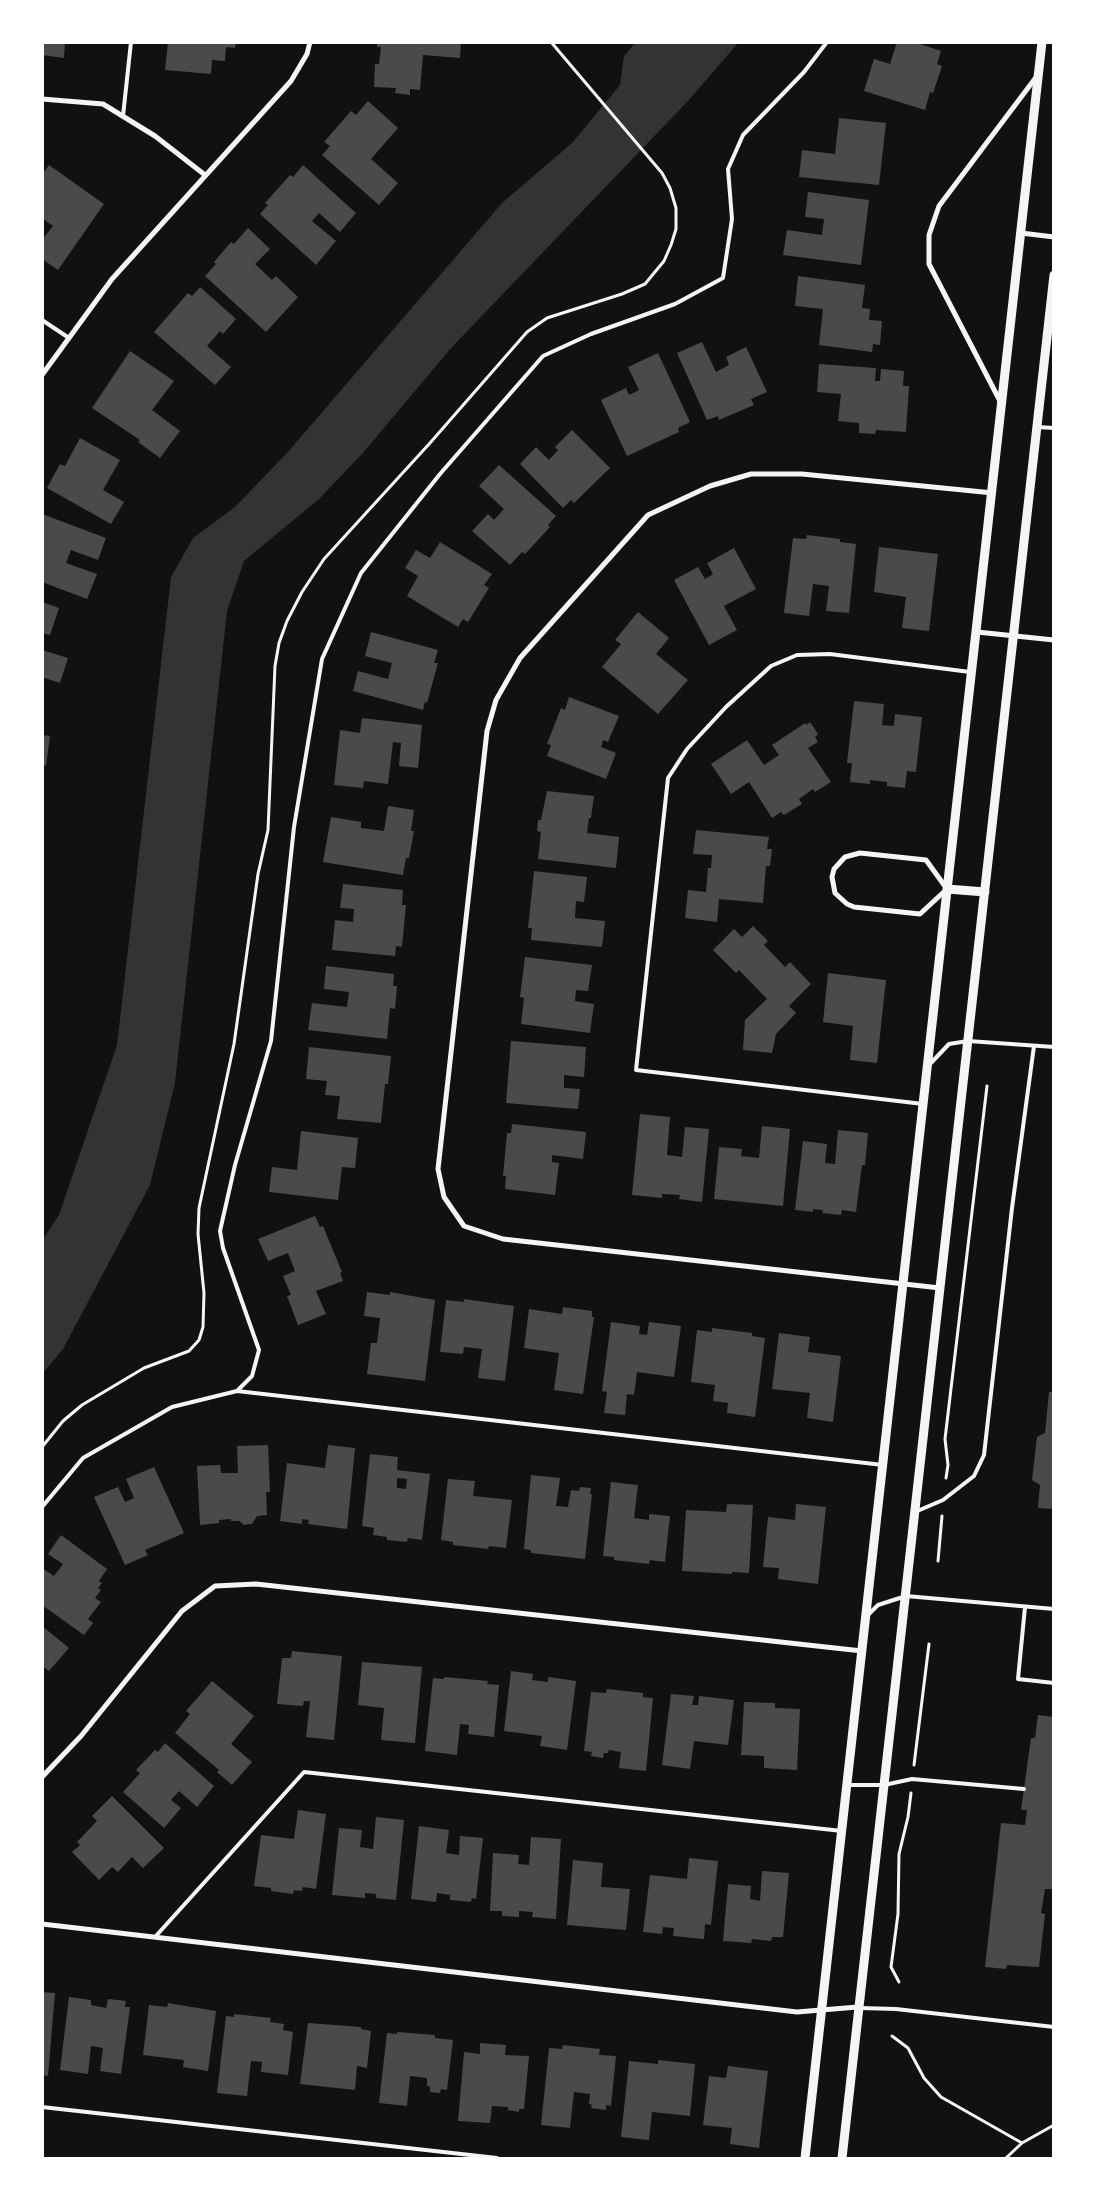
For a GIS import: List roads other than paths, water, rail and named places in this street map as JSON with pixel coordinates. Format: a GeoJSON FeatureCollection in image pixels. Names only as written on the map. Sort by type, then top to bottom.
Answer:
{"type":"FeatureCollection","features":[{"type":"Feature","properties":{"kind":"street"},"geometry":{"type":"LineString","coordinates":[[42,375],[112,279],[291,81],[307,54],[310,42]]}},
{"type":"Feature","properties":{"kind":"street"},"geometry":{"type":"LineString","coordinates":[[805,2158],[993,493],[1042,42]]}},
{"type":"Feature","properties":{"kind":"street"},"geometry":{"type":"LineString","coordinates":[[1002,406],[929,264],[929,235],[939,206],[1039,74]]}},
{"type":"Feature","properties":{"kind":"street"},"geometry":{"type":"LineString","coordinates":[[42,99],[103,104],[155,136],[205,175]]}},
{"type":"Feature","properties":{"kind":"street"},"geometry":{"type":"LineString","coordinates":[[1021,233],[1054,237]]}},
{"type":"Feature","properties":{"kind":"street"},"geometry":{"type":"LineString","coordinates":[[842,2158],[1054,275]]}},
{"type":"Feature","properties":{"kind":"street"},"geometry":{"type":"LineString","coordinates":[[940,1288],[503,1240],[464,1226],[444,1197],[438,1169],[487,731],[496,700],[520,658],[648,515],[710,486],[751,474],[802,474],[993,493]]}},
{"type":"Feature","properties":{"kind":"street"},"geometry":{"type":"LineString","coordinates":[[977,632],[1054,640]]}},
{"type":"Feature","properties":{"kind":"street"},"geometry":{"type":"LineString","coordinates":[[947,889],[926,860],[860,853],[844,857],[834,870],[832,878],[835,893],[847,904],[920,914],[947,889],[986,892]]}},
{"type":"Feature","properties":{"kind":"street"},"geometry":{"type":"LineString","coordinates":[[42,1777],[82,1736],[182,1611],[215,1586],[256,1584],[863,1651]]}},
{"type":"Feature","properties":{"kind":"street"},"geometry":{"type":"LineString","coordinates":[[42,1924],[796,2012],[858,2008]]}},
{"type":"Feature","properties":{"kind":"lane"},"geometry":{"type":"LineString","coordinates":[[123,116],[131,42]]}},
{"type":"Feature","properties":{"kind":"lane"},"geometry":{"type":"LineString","coordinates":[[238,1391],[252,1376],[259,1350],[223,1248],[220,1231],[235,1165],[271,1041],[294,827],[322,659],[361,573],[440,474],[543,356],[591,334],[675,304],[723,278],[732,219],[728,169],[742,135],[804,72],[827,42]]}},
{"type":"Feature","properties":{"kind":"lane"},"geometry":{"type":"LineString","coordinates":[[42,320],[70,338]]}},
{"type":"Feature","properties":{"kind":"lane"},"geometry":{"type":"LineString","coordinates":[[1037,427],[1054,428]]}},
{"type":"Feature","properties":{"kind":"lane"},"geometry":{"type":"LineString","coordinates":[[923,1104],[636,1070],[668,778],[687,749],[726,707],[771,666],[798,655],[830,654],[972,672]]}},
{"type":"Feature","properties":{"kind":"lane"},"geometry":{"type":"LineString","coordinates":[[927,1068],[949,1044],[968,1041],[1054,1047]]}},
{"type":"Feature","properties":{"kind":"lane"},"geometry":{"type":"LineString","coordinates":[[915,1512],[943,1500],[974,1476],[984,1455],[1012,1208],[1034,1046]]}},
{"type":"Feature","properties":{"kind":"lane"},"geometry":{"type":"LineString","coordinates":[[42,1507],[83,1458],[172,1407],[238,1391],[883,1465]]}},
{"type":"Feature","properties":{"kind":"lane"},"geometry":{"type":"LineString","coordinates":[[867,1616],[878,1605],[906,1596],[1054,1610]]}},
{"type":"Feature","properties":{"kind":"lane"},"geometry":{"type":"LineString","coordinates":[[1025,1607],[1018,1679],[1054,1683]]}},
{"type":"Feature","properties":{"kind":"lane"},"geometry":{"type":"LineString","coordinates":[[155,1937],[304,1772],[842,1831]]}},
{"type":"Feature","properties":{"kind":"lane"},"geometry":{"type":"LineString","coordinates":[[847,1785],[884,1785],[912,1779],[1024,1789]]}},
{"type":"Feature","properties":{"kind":"lane"},"geometry":{"type":"LineString","coordinates":[[858,2008],[896,2009],[1054,2027]]}},
{"type":"Feature","properties":{"kind":"lane"},"geometry":{"type":"LineString","coordinates":[[42,2107],[497,2158]]}}]}
